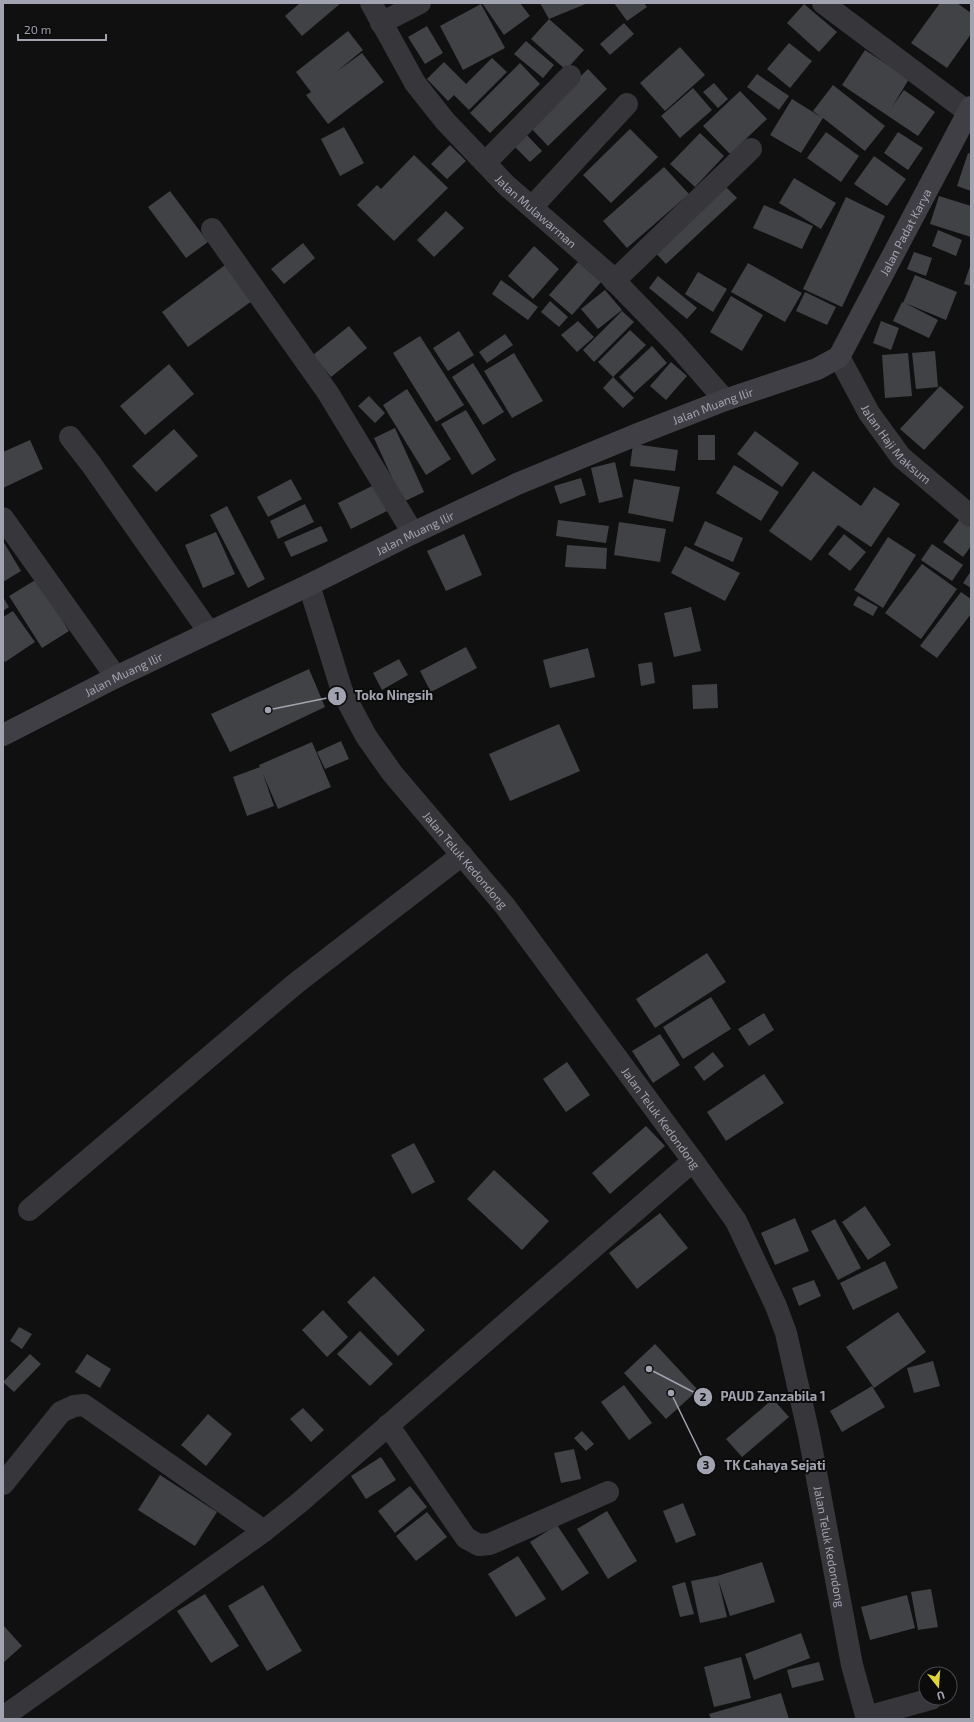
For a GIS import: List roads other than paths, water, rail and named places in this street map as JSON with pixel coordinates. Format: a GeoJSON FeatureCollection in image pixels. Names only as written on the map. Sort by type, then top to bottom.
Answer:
{"type":"FeatureCollection","features":[{"type":"Feature","properties":{"kind":"main road","name":"Jalan Padat Karya"},"geometry":{"type":"LineString","coordinates":[[839,357],[969,110]]}},
{"type":"Feature","properties":{"kind":"main road","name":"Jalan Muang Ilir"},"geometry":{"type":"LineString","coordinates":[[3,735],[116,676],[309,585],[413,533],[517,484],[638,434],[726,400],[817,369],[839,357]]}},
{"type":"Feature","properties":{"kind":"street","name":"Jalan Mulawarman"},"geometry":{"type":"LineString","coordinates":[[371,3],[414,83],[445,121],[506,185],[614,281],[675,343],[726,400]]}},
{"type":"Feature","properties":{"kind":"street"},"geometry":{"type":"LineString","coordinates":[[381,22],[420,3]]}},
{"type":"Feature","properties":{"kind":"street"},"geometry":{"type":"LineString","coordinates":[[823,3],[969,110]]}},
{"type":"Feature","properties":{"kind":"street"},"geometry":{"type":"LineString","coordinates":[[485,162],[570,76]]}},
{"type":"Feature","properties":{"kind":"street"},"geometry":{"type":"LineString","coordinates":[[532,207],[627,104]]}},
{"type":"Feature","properties":{"kind":"street"},"geometry":{"type":"LineString","coordinates":[[614,281],[751,149]]}},
{"type":"Feature","properties":{"kind":"street"},"geometry":{"type":"LineString","coordinates":[[212,229],[328,393],[413,533]]}},
{"type":"Feature","properties":{"kind":"street","name":"Jalan Haji Maksum"},"geometry":{"type":"LineString","coordinates":[[839,357],[869,413],[901,457],[971,516]]}},
{"type":"Feature","properties":{"kind":"street"},"geometry":{"type":"LineString","coordinates":[[70,437],[91,464],[209,632]]}},
{"type":"Feature","properties":{"kind":"street"},"geometry":{"type":"LineString","coordinates":[[3,518],[116,676]]}},
{"type":"Feature","properties":{"kind":"street","name":"Jalan Teluk Kedondong"},"geometry":{"type":"LineString","coordinates":[[309,585],[342,692],[366,736],[392,773],[505,906],[693,1160],[736,1221],[776,1306],[786,1333],[810,1435],[852,1665],[866,1718]]}},
{"type":"Feature","properties":{"kind":"street"},"geometry":{"type":"LineString","coordinates":[[29,1210],[295,984],[462,855]]}},
{"type":"Feature","properties":{"kind":"street"},"geometry":{"type":"LineString","coordinates":[[3,1717],[264,1531],[300,1503],[693,1160]]}},
{"type":"Feature","properties":{"kind":"street"},"geometry":{"type":"LineString","coordinates":[[3,1484],[61,1412],[74,1406],[84,1405],[264,1531]]}},
{"type":"Feature","properties":{"kind":"street"},"geometry":{"type":"LineString","coordinates":[[388,1425],[466,1538],[479,1545],[490,1544],[608,1492]]}},
{"type":"Feature","properties":{"kind":"street"},"geometry":{"type":"LineString","coordinates":[[866,1718],[918,1703]]}},
{"type":"Feature","properties":{"kind":"place","name":"Toko Ningsih"},"geometry":{"type":"Point","coordinates":[268,710]}},
{"type":"Feature","properties":{"kind":"place","name":"PAUD Zanzabila 1"},"geometry":{"type":"Point","coordinates":[649,1369]}},
{"type":"Feature","properties":{"kind":"place","name":"TK Cahaya Sejati"},"geometry":{"type":"Point","coordinates":[671,1393]}}]}
